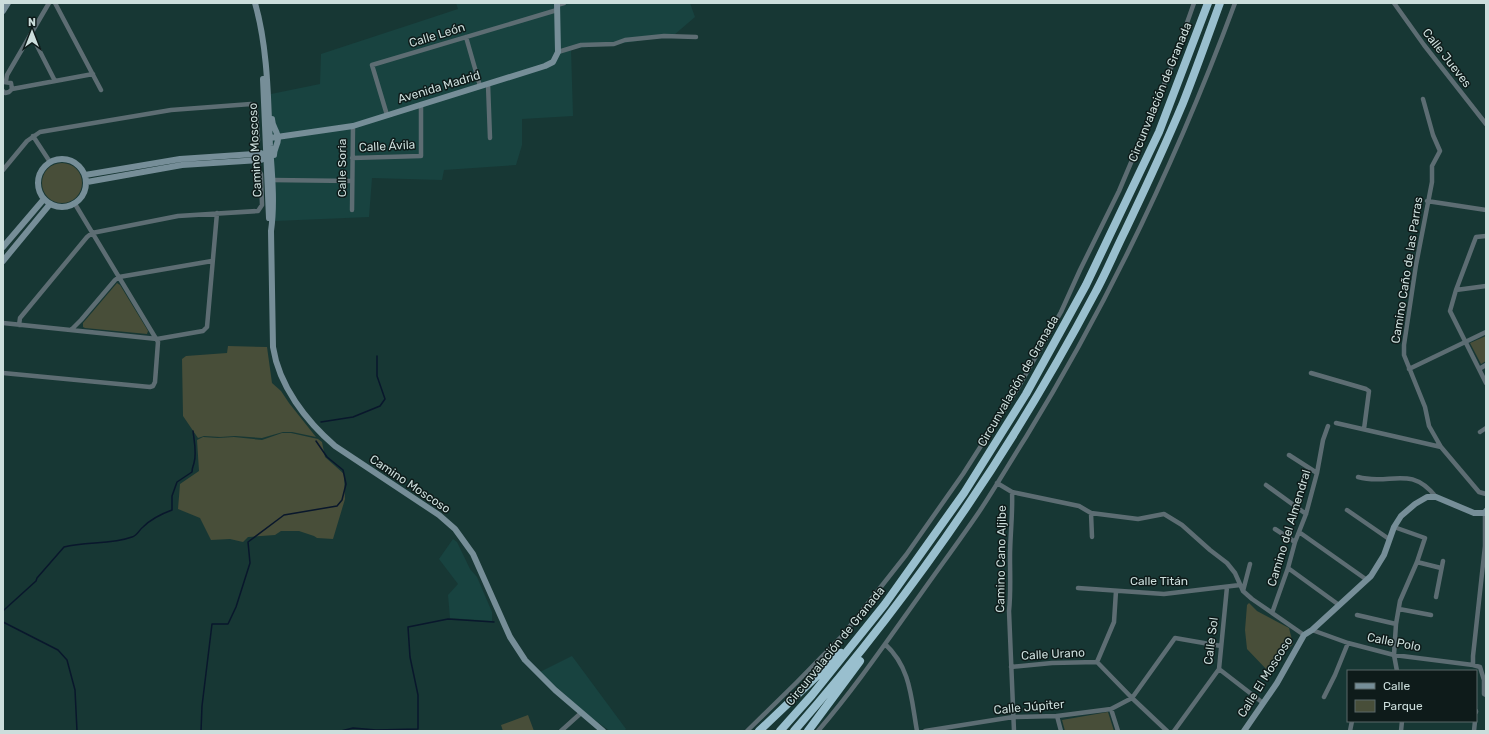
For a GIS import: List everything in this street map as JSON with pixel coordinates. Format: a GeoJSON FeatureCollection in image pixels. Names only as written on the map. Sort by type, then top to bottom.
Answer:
{"type":"FeatureCollection","features":[{"type":"Feature","properties":{"kind":"highway","name":"Circunvalación de Granada"},"geometry":{"type":"LineString","coordinates":[[780,731],[812,695],[885,604],[964,493],[1026,394],[1086,285],[1159,132],[1208,3]]}},
{"type":"Feature","properties":{"kind":"highway","name":"Circunvalación de Granada"},"geometry":{"type":"LineString","coordinates":[[794,731],[850,665],[950,532],[1028,412],[1068,343],[1096,290],[1149,180],[1183,104],[1220,3]]}},
{"type":"Feature","properties":{"kind":"highway"},"geometry":{"type":"LineString","coordinates":[[808,731],[872,644],[879,628]]}},
{"type":"Feature","properties":{"kind":"highway"},"geometry":{"type":"LineString","coordinates":[[759,731],[837,656],[852,646]]}},
{"type":"Feature","properties":{"kind":"street"},"geometry":{"type":"LineString","coordinates":[[3,11],[8,3]]}},
{"type":"Feature","properties":{"kind":"street"},"geometry":{"type":"LineString","coordinates":[[12,89],[11,83],[4,82],[7,75],[49,3]]}},
{"type":"Feature","properties":{"kind":"street"},"geometry":{"type":"LineString","coordinates":[[55,3],[101,90]]}},
{"type":"Feature","properties":{"kind":"street","name":"Camino Moscoso"},"geometry":{"type":"LineString","coordinates":[[255,3],[263,41],[265,67],[268,149],[272,180],[273,220],[271,231],[273,347],[279,372],[289,391],[324,437],[335,446],[439,515],[455,529],[473,554],[516,647],[532,668],[603,731]]}},
{"type":"Feature","properties":{"kind":"street","name":"Calle León"},"geometry":{"type":"LineString","coordinates":[[387,115],[372,65],[466,37],[564,3]]}},
{"type":"Feature","properties":{"kind":"street"},"geometry":{"type":"LineString","coordinates":[[747,731],[796,684],[843,634],[906,555],[963,474],[1018,388],[1061,312],[1119,191],[1170,68],[1194,3]]}},
{"type":"Feature","properties":{"kind":"street"},"geometry":{"type":"LineString","coordinates":[[818,731],[833,714],[885,644],[979,512],[1049,399],[1081,343],[1143,224],[1208,75],[1236,3]]}},
{"type":"Feature","properties":{"kind":"street","name":"Calle Jueves"},"geometry":{"type":"LineString","coordinates":[[1394,3],[1424,45],[1486,124]]}},
{"type":"Feature","properties":{"kind":"street"},"geometry":{"type":"LineString","coordinates":[[557,6],[558,52],[581,45],[614,44],[625,40],[664,36],[696,37]]}},
{"type":"Feature","properties":{"kind":"street"},"geometry":{"type":"LineString","coordinates":[[30,34],[55,81]]}},
{"type":"Feature","properties":{"kind":"street"},"geometry":{"type":"LineString","coordinates":[[466,37],[480,86]]}},
{"type":"Feature","properties":{"kind":"street","name":"Avenida Madrid"},"geometry":{"type":"LineString","coordinates":[[270,138],[353,126],[545,66],[553,62],[558,52]]}},
{"type":"Feature","properties":{"kind":"street"},"geometry":{"type":"LineString","coordinates":[[3,91],[5,93],[12,89],[93,74]]}},
{"type":"Feature","properties":{"kind":"street"},"geometry":{"type":"LineString","coordinates":[[488,84],[490,138]]}},
{"type":"Feature","properties":{"kind":"street","name":"Camino Caño de las Parras"},"geometry":{"type":"LineString","coordinates":[[1423,100],[1433,135],[1440,151],[1432,166],[1432,182],[1416,264],[1404,345],[1404,355],[1425,407],[1429,426],[1441,447],[1479,492],[1486,494]]}},
{"type":"Feature","properties":{"kind":"street"},"geometry":{"type":"LineString","coordinates":[[3,170],[28,141],[40,132],[171,110],[251,104],[256,111],[258,140],[254,154],[255,161],[261,174],[262,205],[258,211],[178,216],[92,233],[86,237],[20,318],[19,325]]}},
{"type":"Feature","properties":{"kind":"street","name":"Calle Ávila"},"geometry":{"type":"LineString","coordinates":[[352,158],[421,156],[421,104]]}},
{"type":"Feature","properties":{"kind":"street"},"geometry":{"type":"LineString","coordinates":[[266,110],[272,113],[272,125],[277,132],[278,137],[274,152],[274,176],[272,180],[352,181]]}},
{"type":"Feature","properties":{"kind":"street","name":"Camino Moscoso"},"geometry":{"type":"LineString","coordinates":[[266,110],[270,138],[268,149]]}},
{"type":"Feature","properties":{"kind":"street","name":"Calle Soria"},"geometry":{"type":"LineString","coordinates":[[352,210],[353,126]]}},
{"type":"Feature","properties":{"kind":"street"},"geometry":{"type":"LineString","coordinates":[[33,136],[50,162]]}},
{"type":"Feature","properties":{"kind":"street"},"geometry":{"type":"LineString","coordinates":[[86,182],[182,165],[261,160],[266,157],[268,149]]}},
{"type":"Feature","properties":{"kind":"street"},"geometry":{"type":"LineString","coordinates":[[85,175],[180,159],[261,153],[269,162],[269,186],[272,192]]}},
{"type":"Feature","properties":{"kind":"street","name":"Camino Moscoso"},"geometry":{"type":"LineString","coordinates":[[266,157],[269,222],[271,231]]}},
{"type":"Feature","properties":{"kind":"street"},"geometry":{"type":"LineString","coordinates":[[62,159],[69,160],[79,166],[85,175],[86,190],[75,204],[62,207],[50,204],[40,192],[38,184],[39,176],[50,162],[62,159]]}},
{"type":"Feature","properties":{"kind":"street"},"geometry":{"type":"LineString","coordinates":[[3,247],[44,198]]}},
{"type":"Feature","properties":{"kind":"street"},"geometry":{"type":"LineString","coordinates":[[1428,201],[1486,210]]}},
{"type":"Feature","properties":{"kind":"street"},"geometry":{"type":"LineString","coordinates":[[3,261],[50,204]]}},
{"type":"Feature","properties":{"kind":"street"},"geometry":{"type":"LineString","coordinates":[[3,373],[150,387],[153,386],[155,382],[158,342],[75,204]]}},
{"type":"Feature","properties":{"kind":"street"},"geometry":{"type":"LineString","coordinates":[[3,323],[156,339],[203,331],[206,327],[217,214]]}},
{"type":"Feature","properties":{"kind":"street"},"geometry":{"type":"LineString","coordinates":[[1486,236],[1476,236],[1456,290],[1450,311],[1486,383]]}},
{"type":"Feature","properties":{"kind":"street"},"geometry":{"type":"LineString","coordinates":[[71,330],[119,277],[212,261]]}},
{"type":"Feature","properties":{"kind":"street"},"geometry":{"type":"LineString","coordinates":[[1456,290],[1486,286]]}},
{"type":"Feature","properties":{"kind":"street"},"geometry":{"type":"LineString","coordinates":[[81,320],[80,326],[83,331]]}},
{"type":"Feature","properties":{"kind":"street"},"geometry":{"type":"LineString","coordinates":[[1409,369],[1486,332]]}},
{"type":"Feature","properties":{"kind":"street"},"geometry":{"type":"LineString","coordinates":[[1479,369],[1486,365]]}},
{"type":"Feature","properties":{"kind":"street"},"geometry":{"type":"LineString","coordinates":[[1311,373],[1366,388],[1369,391],[1364,429]]}},
{"type":"Feature","properties":{"kind":"street"},"geometry":{"type":"LineString","coordinates":[[1336,423],[1441,447]]}},
{"type":"Feature","properties":{"kind":"street","name":"Camino del Almendral"},"geometry":{"type":"LineString","coordinates":[[1272,613],[1288,568],[1295,542],[1306,514],[1317,474],[1323,440],[1328,426]]}},
{"type":"Feature","properties":{"kind":"street"},"geometry":{"type":"LineString","coordinates":[[1480,432],[1486,428]]}},
{"type":"Feature","properties":{"kind":"street"},"geometry":{"type":"LineString","coordinates":[[1289,455],[1317,474]]}},
{"type":"Feature","properties":{"kind":"street"},"geometry":{"type":"LineString","coordinates":[[1358,477],[1367,480],[1410,478],[1429,488],[1436,497]]}},
{"type":"Feature","properties":{"kind":"street"},"geometry":{"type":"LineString","coordinates":[[997,484],[1012,492],[1079,506],[1091,513],[1138,519],[1164,514],[1182,525],[1227,563],[1235,573],[1243,590],[1252,599],[1304,635],[1312,630],[1371,576],[1384,556],[1394,527],[1401,516],[1414,504],[1427,497],[1436,497],[1474,513],[1486,512],[1484,576],[1473,656],[1473,665],[1480,667],[1484,680],[1484,694],[1486,695]]}},
{"type":"Feature","properties":{"kind":"street"},"geometry":{"type":"LineString","coordinates":[[1266,485],[1306,514]]}},
{"type":"Feature","properties":{"kind":"street","name":"Camino Cano Aljibe"},"geometry":{"type":"LineString","coordinates":[[1012,492],[1013,511],[1010,556],[1010,627],[1014,731]]}},
{"type":"Feature","properties":{"kind":"street"},"geometry":{"type":"LineString","coordinates":[[1347,510],[1389,538]]}},
{"type":"Feature","properties":{"kind":"street"},"geometry":{"type":"LineString","coordinates":[[1091,513],[1092,537]]}},
{"type":"Feature","properties":{"kind":"street"},"geometry":{"type":"LineString","coordinates":[[1394,527],[1425,538],[1417,562],[1400,601],[1396,624],[1394,655],[1396,670]]}},
{"type":"Feature","properties":{"kind":"street"},"geometry":{"type":"LineString","coordinates":[[1275,529],[1295,542]]}},
{"type":"Feature","properties":{"kind":"street"},"geometry":{"type":"LineString","coordinates":[[1299,532],[1367,580]]}},
{"type":"Feature","properties":{"kind":"street"},"geometry":{"type":"LineString","coordinates":[[1436,597],[1443,561]]}},
{"type":"Feature","properties":{"kind":"street"},"geometry":{"type":"LineString","coordinates":[[1417,562],[1441,568]]}},
{"type":"Feature","properties":{"kind":"street"},"geometry":{"type":"LineString","coordinates":[[1243,590],[1250,564]]}},
{"type":"Feature","properties":{"kind":"street"},"geometry":{"type":"LineString","coordinates":[[1288,568],[1339,605]]}},
{"type":"Feature","properties":{"kind":"street","name":"Calle Titán"},"geometry":{"type":"LineString","coordinates":[[1078,588],[1164,594],[1240,585]]}},
{"type":"Feature","properties":{"kind":"street","name":"Calle Sol"},"geometry":{"type":"LineString","coordinates":[[1174,731],[1219,669],[1227,587]]}},
{"type":"Feature","properties":{"kind":"street"},"geometry":{"type":"LineString","coordinates":[[1116,590],[1114,622],[1097,662],[1167,731]]}},
{"type":"Feature","properties":{"kind":"street"},"geometry":{"type":"LineString","coordinates":[[1399,609],[1431,615]]}},
{"type":"Feature","properties":{"kind":"street"},"geometry":{"type":"LineString","coordinates":[[1357,615],[1396,624]]}},
{"type":"Feature","properties":{"kind":"street","name":"Calle Polo"},"geometry":{"type":"LineString","coordinates":[[1312,630],[1348,643],[1394,655],[1473,665]]}},
{"type":"Feature","properties":{"kind":"street","name":"Calle El Moscoso"},"geometry":{"type":"LineString","coordinates":[[1244,731],[1277,683],[1304,635]]}},
{"type":"Feature","properties":{"kind":"street"},"geometry":{"type":"LineString","coordinates":[[1132,698],[1175,638],[1221,646]]}},
{"type":"Feature","properties":{"kind":"street"},"geometry":{"type":"LineString","coordinates":[[1324,697],[1348,643]]}},
{"type":"Feature","properties":{"kind":"street"},"geometry":{"type":"LineString","coordinates":[[885,644],[896,656],[908,680],[917,731]]}},
{"type":"Feature","properties":{"kind":"street","name":"Calle Urano"},"geometry":{"type":"LineString","coordinates":[[1011,667],[1052,662],[1097,662]]}},
{"type":"Feature","properties":{"kind":"street"},"geometry":{"type":"LineString","coordinates":[[1219,669],[1263,703]]}},
{"type":"Feature","properties":{"kind":"street","name":"Calle Júpiter"},"geometry":{"type":"LineString","coordinates":[[925,731],[1013,717],[1057,716],[1111,709],[1132,698]]}},
{"type":"Feature","properties":{"kind":"street"},"geometry":{"type":"LineString","coordinates":[[1111,709],[1118,731]]}},
{"type":"Feature","properties":{"kind":"street"},"geometry":{"type":"LineString","coordinates":[[561,731],[581,713]]}},
{"type":"Feature","properties":{"kind":"street"},"geometry":{"type":"LineString","coordinates":[[1057,716],[1061,731]]}},
{"type":"Feature","properties":{"kind":"street"},"geometry":{"type":"LineString","coordinates":[[967,724],[968,731]]}},
{"type":"Feature","properties":{"kind":"shaded area"},"geometry":{"type":"Polygon","coordinates":[[[456,3],[690,3],[695,17],[674,35],[625,43],[571,49],[573,116],[522,119],[522,145],[516,165],[444,170],[442,180],[372,178],[369,217],[275,221],[271,94],[320,84],[321,54],[458,9],[456,3]]]}},
{"type":"Feature","properties":{"kind":"shaded area"},"geometry":{"type":"Polygon","coordinates":[[[453,539],[457,542],[470,569],[477,577],[492,612],[492,621],[450,618],[448,595],[458,584],[439,559],[453,539]]]}},
{"type":"Feature","properties":{"kind":"shaded area"},"geometry":{"type":"Polygon","coordinates":[[[572,656],[626,729],[624,731],[610,731],[585,713],[540,672],[572,656]]]}},
{"type":"Feature","properties":{"kind":"green space"},"geometry":{"type":"Polygon","coordinates":[[[62,163],[76,169],[82,183],[76,197],[62,203],[48,197],[42,183],[48,169],[62,163]]]}},
{"type":"Feature","properties":{"kind":"green space"},"geometry":{"type":"Polygon","coordinates":[[[117,283],[120,285],[148,331],[147,334],[83,327],[83,323],[117,283]]]}},
{"type":"Feature","properties":{"kind":"green space"},"geometry":{"type":"Polygon","coordinates":[[[1486,336],[1486,361],[1481,364],[1470,343],[1486,336]]]}},
{"type":"Feature","properties":{"kind":"green space"},"geometry":{"type":"Polygon","coordinates":[[[228,346],[267,347],[272,383],[281,391],[316,437],[292,432],[283,432],[262,438],[204,436],[198,438],[183,416],[182,359],[186,356],[227,353],[228,346]]]}},
{"type":"Feature","properties":{"kind":"green space"},"geometry":{"type":"Polygon","coordinates":[[[282,433],[291,433],[318,439],[322,442],[325,457],[344,474],[345,499],[333,539],[317,538],[299,531],[281,531],[275,535],[248,537],[243,542],[230,539],[211,540],[200,518],[178,509],[180,484],[199,471],[197,440],[203,437],[234,437],[262,440],[282,433]]]}},
{"type":"Feature","properties":{"kind":"green space"},"geometry":{"type":"Polygon","coordinates":[[[1249,603],[1257,611],[1289,628],[1293,644],[1267,670],[1247,649],[1245,630],[1247,605],[1249,603]]]}},
{"type":"Feature","properties":{"kind":"green space"},"geometry":{"type":"Polygon","coordinates":[[[1108,712],[1114,731],[1065,731],[1062,720],[1108,712]]]}},
{"type":"Feature","properties":{"kind":"green space"},"geometry":{"type":"Polygon","coordinates":[[[528,715],[534,731],[503,731],[501,725],[528,715]]]}},
{"type":"Feature","properties":{"kind":"waterway"},"geometry":{"type":"LineString","coordinates":[[321,422],[353,417],[380,406],[385,399],[377,376],[377,356]]}},
{"type":"Feature","properties":{"kind":"waterway"},"geometry":{"type":"LineString","coordinates":[[4,610],[36,581],[64,547],[115,541],[134,536],[153,519],[172,510],[172,496],[177,482],[192,472],[195,459],[193,431]]}},
{"type":"Feature","properties":{"kind":"waterway"},"geometry":{"type":"LineString","coordinates":[[201,731],[202,706],[212,624],[228,624],[236,607],[250,563],[248,542],[284,515],[337,506],[342,500],[346,484],[343,470],[327,457],[316,441]]}},
{"type":"Feature","properties":{"kind":"waterway"},"geometry":{"type":"LineString","coordinates":[[341,731],[353,728],[376,730],[418,729],[418,695],[410,657],[408,627],[448,619],[494,622]]}},
{"type":"Feature","properties":{"kind":"waterway"},"geometry":{"type":"LineString","coordinates":[[3,622],[58,650],[67,660],[75,690],[77,731]]}}]}
